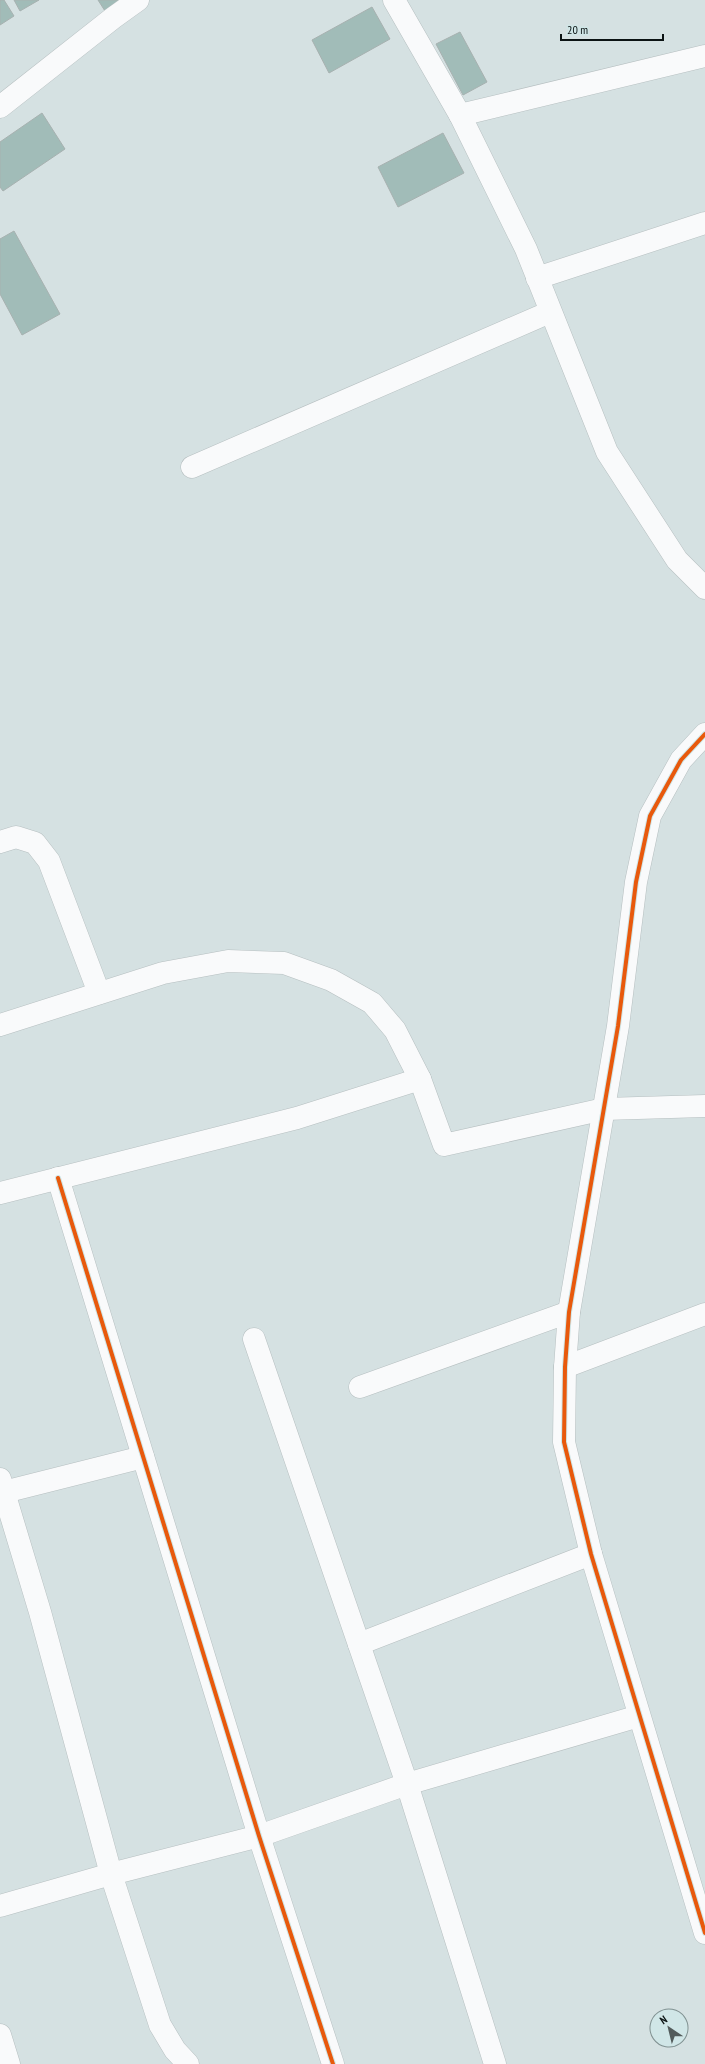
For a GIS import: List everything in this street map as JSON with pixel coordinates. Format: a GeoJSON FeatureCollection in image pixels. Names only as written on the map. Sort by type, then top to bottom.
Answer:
{"type":"FeatureCollection","features":[{"type":"Feature","properties":{"kind":"street"},"geometry":{"type":"LineString","coordinates":[[0,107],[138,0]]}},
{"type":"Feature","properties":{"kind":"street"},"geometry":{"type":"LineString","coordinates":[[394,0],[460,115],[526,249],[607,452],[678,560],[705,588]]}},
{"type":"Feature","properties":{"kind":"street"},"geometry":{"type":"LineString","coordinates":[[460,115],[705,56]]}},
{"type":"Feature","properties":{"kind":"street"},"geometry":{"type":"LineString","coordinates":[[537,278],[705,223]]}},
{"type":"Feature","properties":{"kind":"street"},"geometry":{"type":"LineString","coordinates":[[192,467],[550,312]]}},
{"type":"Feature","properties":{"kind":"street"},"geometry":{"type":"LineString","coordinates":[[703,1920],[590,1554],[564,1442],[565,1367],[569,1312],[618,1026],[636,882],[650,816],[682,760],[705,734]]}},
{"type":"Feature","properties":{"kind":"street"},"geometry":{"type":"LineString","coordinates":[[0,842],[16,836],[34,843],[49,861],[99,993]]}},
{"type":"Feature","properties":{"kind":"street"},"geometry":{"type":"LineString","coordinates":[[0,1025],[163,974],[228,961],[284,962],[331,980],[372,1003],[395,1030],[420,1079],[444,1145],[604,1109],[705,1106]]}},
{"type":"Feature","properties":{"kind":"street"},"geometry":{"type":"LineString","coordinates":[[0,1193],[297,1118],[420,1079]]}},
{"type":"Feature","properties":{"kind":"street"},"geometry":{"type":"LineString","coordinates":[[58,1178],[259,1836],[333,2064]]}},
{"type":"Feature","properties":{"kind":"street"},"geometry":{"type":"LineString","coordinates":[[360,1387],[569,1312]]}},
{"type":"Feature","properties":{"kind":"street"},"geometry":{"type":"LineString","coordinates":[[565,1367],[705,1314]]}},
{"type":"Feature","properties":{"kind":"street"},"geometry":{"type":"LineString","coordinates":[[254,1339],[406,1784],[495,2064]]}},
{"type":"Feature","properties":{"kind":"street"},"geometry":{"type":"LineString","coordinates":[[143,1457],[2,1486],[40,1612],[111,1874],[160,2025],[175,2050],[188,2064]]}},
{"type":"Feature","properties":{"kind":"street"},"geometry":{"type":"LineString","coordinates":[[359,1644],[590,1554]]}},
{"type":"Feature","properties":{"kind":"street"},"geometry":{"type":"LineString","coordinates":[[0,1906],[111,1874],[259,1836],[406,1784],[639,1716]]}},
{"type":"Feature","properties":{"kind":"street"},"geometry":{"type":"LineString","coordinates":[[0,2035],[10,2064]]}},
{"type":"Feature","properties":{"kind":"building"},"geometry":{"type":"Polygon","coordinates":[[[0,0],[4,0],[14,16],[0,25],[0,0]]]}},
{"type":"Feature","properties":{"kind":"building"},"geometry":{"type":"Polygon","coordinates":[[[14,0],[39,0],[20,11],[14,0]]]}},
{"type":"Feature","properties":{"kind":"building"},"geometry":{"type":"Polygon","coordinates":[[[98,0],[122,0],[105,11],[98,0]]]}},
{"type":"Feature","properties":{"kind":"building"},"geometry":{"type":"Polygon","coordinates":[[[372,7],[390,39],[329,73],[312,40],[372,7]]]}},
{"type":"Feature","properties":{"kind":"building"},"geometry":{"type":"Polygon","coordinates":[[[460,32],[487,82],[463,95],[436,44],[460,32]]]}},
{"type":"Feature","properties":{"kind":"building"},"geometry":{"type":"Polygon","coordinates":[[[42,113],[65,149],[3,191],[0,187],[0,142],[42,113]]]}},
{"type":"Feature","properties":{"kind":"building"},"geometry":{"type":"Polygon","coordinates":[[[443,133],[464,173],[398,207],[378,167],[443,133]]]}},
{"type":"Feature","properties":{"kind":"building"},"geometry":{"type":"Polygon","coordinates":[[[14,231],[60,314],[22,335],[0,294],[0,239],[14,231]]]}},
{"type":"Feature","properties":{"kind":"cycle path"},"geometry":{"type":"LineString","coordinates":[[705,734],[681,760],[650,816],[636,882],[618,1026],[569,1312],[565,1367],[564,1442],[591,1554],[705,1933]]}},
{"type":"Feature","properties":{"kind":"cycle path"},"geometry":{"type":"LineString","coordinates":[[58,1178],[259,1836],[333,2064]]}}]}
